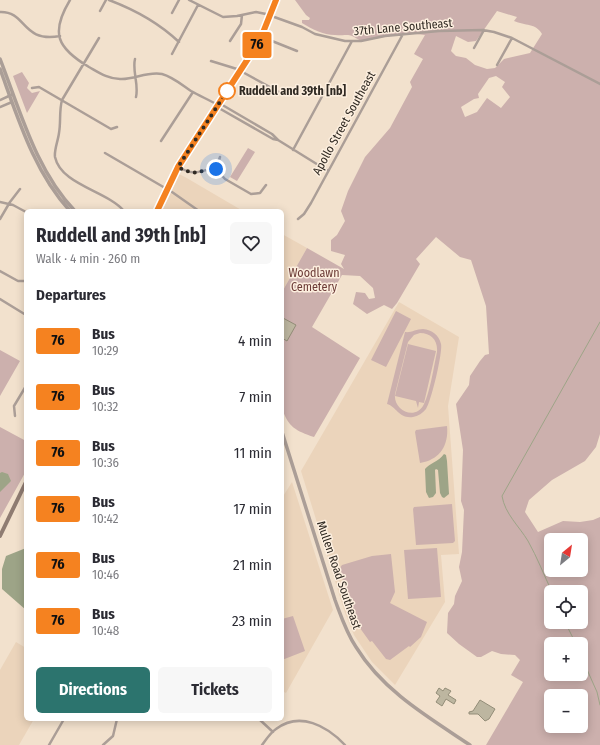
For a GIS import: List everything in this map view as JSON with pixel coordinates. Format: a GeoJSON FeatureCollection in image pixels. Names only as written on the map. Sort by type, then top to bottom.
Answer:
{"type":"FeatureCollection","features":[{"type":"Feature","properties":{"kind":"main road"},"geometry":{"type":"LineString","coordinates":[[158,209],[178,167],[262,37],[276,0]]}},
{"type":"Feature","properties":{"kind":"main road"},"geometry":{"type":"LineString","coordinates":[[0,536],[24,486]]}},
{"type":"Feature","properties":{"kind":"street"},"geometry":{"type":"LineString","coordinates":[[70,0],[60,19],[60,36],[67,52],[84,64],[111,78],[120,79],[150,74],[162,74],[169,77],[193,92],[272,134],[293,150],[328,171]]}},
{"type":"Feature","properties":{"kind":"street"},"geometry":{"type":"LineString","coordinates":[[100,11],[106,0]]}},
{"type":"Feature","properties":{"kind":"street"},"geometry":{"type":"LineString","coordinates":[[109,0],[141,15],[173,36],[179,42]]}},
{"type":"Feature","properties":{"kind":"street"},"geometry":{"type":"LineString","coordinates":[[172,13],[179,0]]}},
{"type":"Feature","properties":{"kind":"street","name":"37th Lane Southeast"},"geometry":{"type":"LineString","coordinates":[[190,0],[223,17],[256,12],[271,15],[307,29],[315,34],[361,42],[404,34],[439,31],[484,30],[512,38],[600,84]]}},
{"type":"Feature","properties":{"kind":"street"},"geometry":{"type":"LineString","coordinates":[[172,54],[198,5]]}},
{"type":"Feature","properties":{"kind":"street"},"geometry":{"type":"LineString","coordinates":[[0,12],[14,15],[29,31],[40,37],[60,36]]}},
{"type":"Feature","properties":{"kind":"street"},"geometry":{"type":"LineString","coordinates":[[230,41],[241,24],[242,15]]}},
{"type":"Feature","properties":{"kind":"street"},"geometry":{"type":"LineString","coordinates":[[474,48],[484,30]]}},
{"type":"Feature","properties":{"kind":"street","name":"Apollo Street Southeast"},"geometry":{"type":"LineString","coordinates":[[298,219],[304,214],[311,203],[404,34]]}},
{"type":"Feature","properties":{"kind":"street"},"geometry":{"type":"LineString","coordinates":[[262,37],[297,52]]}},
{"type":"Feature","properties":{"kind":"street"},"geometry":{"type":"LineString","coordinates":[[99,38],[62,100],[59,109],[60,130],[55,156],[64,173],[116,204],[122,209]]}},
{"type":"Feature","properties":{"kind":"street"},"geometry":{"type":"LineString","coordinates":[[497,65],[512,38]]}},
{"type":"Feature","properties":{"kind":"street"},"geometry":{"type":"LineString","coordinates":[[293,150],[352,41]]}},
{"type":"Feature","properties":{"kind":"street"},"geometry":{"type":"LineString","coordinates":[[0,59],[14,102],[41,171],[54,192],[68,209]]}},
{"type":"Feature","properties":{"kind":"street"},"geometry":{"type":"LineString","coordinates":[[135,59],[134,68],[138,88],[136,97]]}},
{"type":"Feature","properties":{"kind":"street"},"geometry":{"type":"LineString","coordinates":[[211,61],[229,65],[279,92]]}},
{"type":"Feature","properties":{"kind":"street"},"geometry":{"type":"LineString","coordinates":[[0,69],[12,95]]}},
{"type":"Feature","properties":{"kind":"street"},"geometry":{"type":"LineString","coordinates":[[32,88],[39,88],[111,129],[117,127]]}},
{"type":"Feature","properties":{"kind":"street"},"geometry":{"type":"LineString","coordinates":[[161,141],[193,92]]}},
{"type":"Feature","properties":{"kind":"street"},"geometry":{"type":"LineString","coordinates":[[0,100],[12,95]]}},
{"type":"Feature","properties":{"kind":"street"},"geometry":{"type":"LineString","coordinates":[[0,108],[14,102]]}},
{"type":"Feature","properties":{"kind":"street"},"geometry":{"type":"LineString","coordinates":[[14,102],[45,171],[60,194],[73,209]]}},
{"type":"Feature","properties":{"kind":"street"},"geometry":{"type":"LineString","coordinates":[[105,153],[196,209]]}},
{"type":"Feature","properties":{"kind":"street"},"geometry":{"type":"LineString","coordinates":[[216,169],[220,157]]}},
{"type":"Feature","properties":{"kind":"street"},"geometry":{"type":"LineString","coordinates":[[178,167],[190,173],[216,169]]}},
{"type":"Feature","properties":{"kind":"street"},"geometry":{"type":"LineString","coordinates":[[216,169],[225,179],[251,194],[260,193],[266,185]]}},
{"type":"Feature","properties":{"kind":"street"},"geometry":{"type":"LineString","coordinates":[[0,219],[8,204],[20,189]]}},
{"type":"Feature","properties":{"kind":"street"},"geometry":{"type":"LineString","coordinates":[[0,202],[13,205],[24,211]]}},
{"type":"Feature","properties":{"kind":"street"},"geometry":{"type":"LineString","coordinates":[[0,271],[18,281],[24,281]]}},
{"type":"Feature","properties":{"kind":"street"},"geometry":{"type":"LineString","coordinates":[[0,299],[24,314]]}},
{"type":"Feature","properties":{"kind":"street"},"geometry":{"type":"LineString","coordinates":[[15,416],[14,406],[24,389]]}},
{"type":"Feature","properties":{"kind":"street","name":"Mullen Road Southeast"},"geometry":{"type":"LineString","coordinates":[[284,438],[335,600],[344,625],[356,647],[376,674],[395,693],[433,721],[470,745]]}},
{"type":"Feature","properties":{"kind":"street"},"geometry":{"type":"LineString","coordinates":[[262,745],[273,732],[286,723],[305,720],[326,729],[344,745]]}},
{"type":"Feature","properties":{"kind":"street"},"geometry":{"type":"LineString","coordinates":[[49,745],[63,721]]}},
{"type":"Feature","properties":{"kind":"street"},"geometry":{"type":"LineString","coordinates":[[103,745],[113,736],[117,721]]}},
{"type":"Feature","properties":{"kind":"street"},"geometry":{"type":"LineString","coordinates":[[261,721],[273,732]]}},
{"type":"Feature","properties":{"kind":"shaded area"},"geometry":{"type":"Polygon","coordinates":[[[179,174],[240,209],[163,209],[179,174]]]}},
{"type":"Feature","properties":{"kind":"shaded area"},"geometry":{"type":"Polygon","coordinates":[[[284,235],[307,248],[284,288],[284,235]]]}},
{"type":"Feature","properties":{"kind":"shaded area"},"geometry":{"type":"Polygon","coordinates":[[[399,302],[459,337],[448,406],[459,554],[441,555],[445,602],[395,685],[372,662],[354,635],[345,613],[301,471],[399,302]]]}},
{"type":"Feature","properties":{"kind":"shaded area"},"geometry":{"type":"Polygon","coordinates":[[[444,454],[446,455],[447,461],[449,494],[444,498],[442,497],[440,493],[438,470],[436,469],[436,493],[433,497],[429,498],[426,492],[425,469],[444,454]]]}},
{"type":"Feature","properties":{"kind":"shaded area"},"geometry":{"type":"Polygon","coordinates":[[[2,472],[8,474],[11,481],[0,492],[0,473],[2,472]]]}},
{"type":"Feature","properties":{"kind":"shaded area"},"geometry":{"type":"Polygon","coordinates":[[[292,482],[333,610],[286,693],[284,692],[284,495],[292,482]]]}},
{"type":"Feature","properties":{"kind":"shaded area"},"geometry":{"type":"Polygon","coordinates":[[[24,549],[24,608],[2,589],[2,569],[6,556],[24,549]]]}},
{"type":"Feature","properties":{"kind":"shaded area"},"geometry":{"type":"Polygon","coordinates":[[[16,642],[24,647],[24,721],[33,721],[19,745],[0,745],[0,670],[16,642]]]}},
{"type":"Feature","properties":{"kind":"green space","name":"Woodlawn Cemetery"},"geometry":{"type":"Polygon","coordinates":[[[295,0],[600,0],[600,434],[596,447],[585,461],[552,480],[529,500],[525,512],[538,532],[563,521],[580,522],[593,520],[600,517],[600,745],[486,745],[523,682],[511,675],[520,660],[515,655],[501,654],[492,651],[481,657],[477,657],[447,633],[448,613],[454,604],[455,596],[462,581],[459,567],[462,552],[464,510],[461,501],[463,450],[456,404],[469,385],[470,376],[485,355],[489,354],[486,306],[471,260],[460,257],[436,237],[416,259],[420,264],[392,309],[384,305],[367,314],[353,304],[356,292],[365,293],[369,299],[375,298],[373,288],[360,276],[342,275],[312,327],[360,358],[314,437],[302,433],[290,424],[284,414],[284,288],[307,248],[344,269],[341,264],[345,255],[331,251],[331,240],[337,235],[345,221],[341,211],[348,191],[365,157],[390,128],[412,87],[410,82],[423,59],[414,54],[425,35],[407,33],[361,41],[350,35],[331,35],[322,33],[302,23],[302,20],[309,20],[310,18],[295,0]],[[497,11],[476,41],[468,42],[456,36],[451,51],[456,56],[466,58],[475,65],[487,69],[495,68],[504,59],[530,53],[542,34],[540,30],[533,26],[514,21],[517,17],[497,11]],[[496,76],[489,78],[478,94],[479,98],[474,99],[461,107],[465,117],[477,112],[487,98],[501,108],[510,97],[502,87],[505,82],[496,76]]]}},
{"type":"Feature","properties":{"kind":"green space"},"geometry":{"type":"Polygon","coordinates":[[[22,72],[29,83],[27,88],[32,93],[40,91],[27,113],[13,76],[22,72]]]}},
{"type":"Feature","properties":{"kind":"green space"},"geometry":{"type":"Polygon","coordinates":[[[248,148],[255,152],[237,181],[230,177],[248,148]]]}},
{"type":"Feature","properties":{"kind":"green space"},"geometry":{"type":"Polygon","coordinates":[[[396,311],[411,319],[386,367],[371,360],[396,311]]]}},
{"type":"Feature","properties":{"kind":"green space"},"geometry":{"type":"Polygon","coordinates":[[[420,329],[432,332],[439,338],[441,344],[440,357],[426,409],[419,415],[408,417],[401,415],[387,404],[405,332],[420,329]],[[424,333],[414,335],[408,342],[395,394],[395,400],[401,409],[411,413],[416,412],[424,404],[430,386],[437,352],[436,344],[433,338],[424,333]]]}},
{"type":"Feature","properties":{"kind":"green space"},"geometry":{"type":"Polygon","coordinates":[[[408,344],[436,351],[424,403],[419,402],[418,408],[416,401],[395,396],[408,344]]]}},
{"type":"Feature","properties":{"kind":"green space"},"geometry":{"type":"Polygon","coordinates":[[[0,350],[20,361],[0,396],[0,350]]]}},
{"type":"Feature","properties":{"kind":"green space"},"geometry":{"type":"Polygon","coordinates":[[[447,426],[445,445],[442,450],[433,459],[420,463],[415,432],[416,430],[447,426]]]}},
{"type":"Feature","properties":{"kind":"green space"},"geometry":{"type":"Polygon","coordinates":[[[0,427],[24,440],[24,475],[0,518],[0,427]]]}},
{"type":"Feature","properties":{"kind":"green space"},"geometry":{"type":"Polygon","coordinates":[[[452,504],[455,541],[453,543],[416,545],[414,507],[452,504]]]}},
{"type":"Feature","properties":{"kind":"green space"},"geometry":{"type":"Polygon","coordinates":[[[437,548],[441,597],[408,599],[404,550],[437,548]]]}},
{"type":"Feature","properties":{"kind":"green space"},"geometry":{"type":"Polygon","coordinates":[[[391,554],[395,592],[390,603],[427,622],[421,637],[410,647],[409,646],[390,660],[386,659],[372,641],[370,642],[352,617],[355,616],[339,569],[342,565],[372,556],[391,554]]]}},
{"type":"Feature","properties":{"kind":"green space"},"geometry":{"type":"Polygon","coordinates":[[[293,616],[305,651],[284,659],[284,618],[293,616]]]}},
{"type":"Feature","properties":{"kind":"building"},"geometry":{"type":"Polygon","coordinates":[[[284,319],[296,325],[287,341],[284,339],[284,319]]]}},
{"type":"Feature","properties":{"kind":"building"},"geometry":{"type":"Polygon","coordinates":[[[439,688],[443,691],[445,688],[451,691],[448,695],[456,700],[454,704],[446,699],[442,706],[436,702],[440,696],[436,693],[439,688]]]}},
{"type":"Feature","properties":{"kind":"building"},"geometry":{"type":"Polygon","coordinates":[[[480,700],[495,709],[489,719],[485,721],[478,714],[469,714],[469,712],[473,711],[480,700]]]}},
{"type":"Feature","properties":{"kind":"waterway"},"geometry":{"type":"LineString","coordinates":[[549,585],[531,547],[506,509],[502,496],[600,322]]}},
{"type":"Feature","properties":{"kind":"waterway"},"geometry":{"type":"LineString","coordinates":[[568,629],[572,637]]}},
{"type":"Feature","properties":{"kind":"waterway"},"geometry":{"type":"LineString","coordinates":[[588,672],[597,692],[600,705]]}},
{"type":"Feature","properties":{"kind":"bus line","name":"76"},"geometry":{"type":"LineString","coordinates":[[158,209],[178,167],[260,40],[276,0]]}},
{"type":"Feature","properties":{"kind":"place","name":"Ruddell and 39th [nb]"},"geometry":{"type":"Point","coordinates":[227,91]}},
{"type":"Feature","properties":{"kind":"route"},"geometry":{"type":"LineString","coordinates":[[216,169],[190,173],[178,167],[227,91]]}}]}
